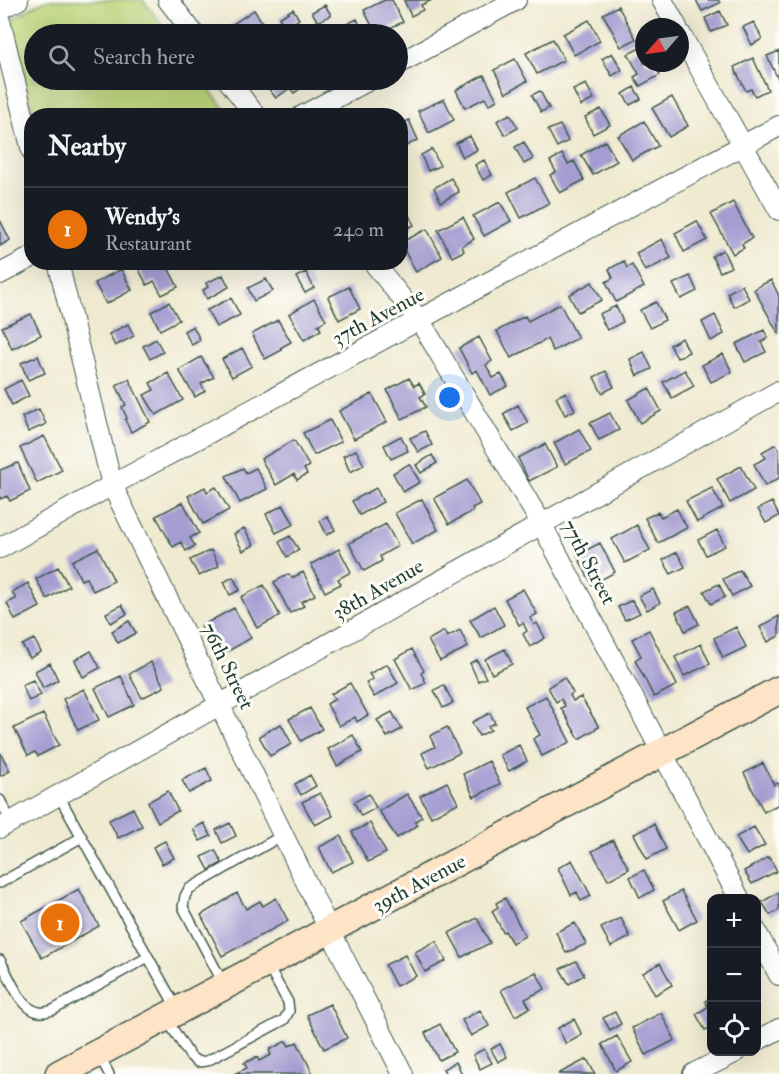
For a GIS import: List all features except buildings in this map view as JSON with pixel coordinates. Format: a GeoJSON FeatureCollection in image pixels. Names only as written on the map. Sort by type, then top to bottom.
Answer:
{"type":"FeatureCollection","features":[{"type":"Feature","properties":{"kind":"main road","name":"39th Avenue"},"geometry":{"type":"LineString","coordinates":[[59,1074],[104,1064],[172,1015],[779,690]]}},
{"type":"Feature","properties":{"kind":"street"},"geometry":{"type":"LineString","coordinates":[[0,9],[18,0]]}},
{"type":"Feature","properties":{"kind":"street"},"geometry":{"type":"LineString","coordinates":[[168,0],[186,24]]}},
{"type":"Feature","properties":{"kind":"street"},"geometry":{"type":"LineString","coordinates":[[408,59],[516,0]]}},
{"type":"Feature","properties":{"kind":"street"},"geometry":{"type":"LineString","coordinates":[[662,0],[672,18]]}},
{"type":"Feature","properties":{"kind":"street"},"geometry":{"type":"LineString","coordinates":[[0,21],[24,118]]}},
{"type":"Feature","properties":{"kind":"street"},"geometry":{"type":"LineString","coordinates":[[689,50],[779,210]]}},
{"type":"Feature","properties":{"kind":"street"},"geometry":{"type":"LineString","coordinates":[[236,90],[250,108]]}},
{"type":"Feature","properties":{"kind":"street"},"geometry":{"type":"LineString","coordinates":[[317,108],[350,90]]}},
{"type":"Feature","properties":{"kind":"street","name":"37th Avenue"},"geometry":{"type":"LineString","coordinates":[[0,548],[112,485],[779,126]]}},
{"type":"Feature","properties":{"kind":"street"},"geometry":{"type":"LineString","coordinates":[[0,274],[24,261]]}},
{"type":"Feature","properties":{"kind":"street","name":"76th Street"},"geometry":{"type":"LineString","coordinates":[[60,270],[112,485],[330,931],[403,1074]]}},
{"type":"Feature","properties":{"kind":"street","name":"77th Street"},"geometry":{"type":"LineString","coordinates":[[379,270],[420,321],[542,524],[737,894]]}},
{"type":"Feature","properties":{"kind":"street","name":"38th Avenue"},"geometry":{"type":"LineString","coordinates":[[6,825],[779,391]]}},
{"type":"Feature","properties":{"kind":"street"},"geometry":{"type":"LineString","coordinates":[[761,941],[779,975]]}},
{"type":"Feature","properties":{"kind":"street"},"geometry":{"type":"LineString","coordinates":[[761,1038],[779,1029]]}},
{"type":"Feature","properties":{"kind":"street"},"geometry":{"type":"LineString","coordinates":[[693,1074],[728,1056]]}},
{"type":"Feature","properties":{"kind":"lane"},"geometry":{"type":"LineString","coordinates":[[59,796],[148,957],[190,1056],[198,1062],[207,1061],[284,1020],[289,1011],[288,1002],[267,964]]}},
{"type":"Feature","properties":{"kind":"lane"},"geometry":{"type":"LineString","coordinates":[[0,800],[6,825]]}},
{"type":"Feature","properties":{"kind":"lane"},"geometry":{"type":"LineString","coordinates":[[225,987],[183,907],[185,896],[189,889],[283,835]]}},
{"type":"Feature","properties":{"kind":"lane"},"geometry":{"type":"LineString","coordinates":[[0,883],[82,837]]}},
{"type":"Feature","properties":{"kind":"lane"},"geometry":{"type":"LineString","coordinates":[[0,960],[22,1000],[29,1008],[40,1012],[53,1010],[148,957]]}},
{"type":"Feature","properties":{"kind":"green space"},"geometry":{"type":"Polygon","coordinates":[[[45,0],[143,0],[161,24],[24,24],[24,77],[11,28],[14,18],[45,0]]]}},
{"type":"Feature","properties":{"kind":"green space"},"geometry":{"type":"Polygon","coordinates":[[[27,90],[210,90],[224,108],[32,108],[27,90]]]}},
{"type":"Feature","properties":{"kind":"place","name":"Wendy's"},"geometry":{"type":"Point","coordinates":[60,923]}}]}
